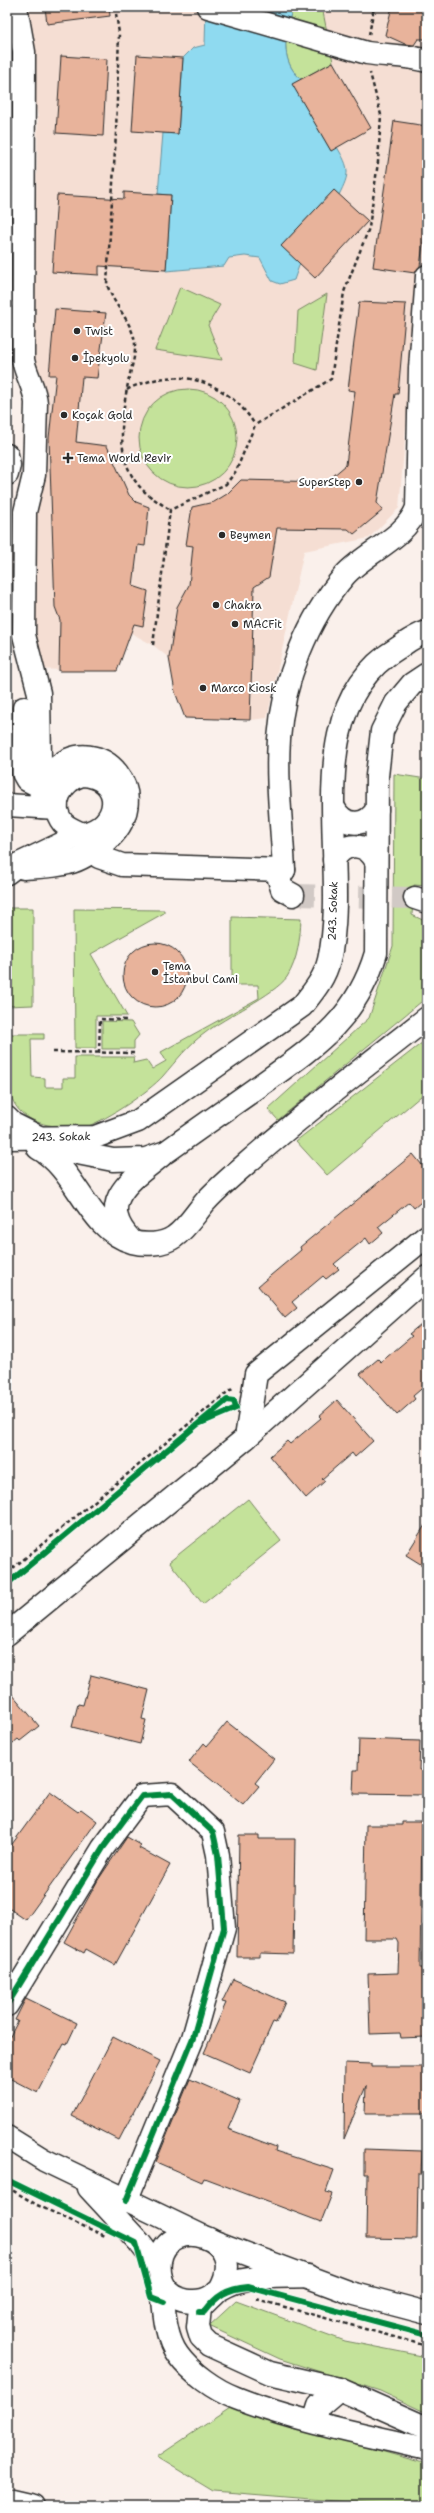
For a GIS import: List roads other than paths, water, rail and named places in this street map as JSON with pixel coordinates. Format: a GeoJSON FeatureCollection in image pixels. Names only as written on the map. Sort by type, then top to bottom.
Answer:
{"type":"FeatureCollection","features":[{"type":"Feature","properties":{"kind":"street"},"geometry":{"type":"LineString","coordinates":[[16,7],[24,52],[15,292],[23,360],[35,393],[36,403],[34,475],[25,512],[24,634],[39,693],[40,762],[47,795],[59,818],[88,843],[104,860],[122,865],[285,881]]}},
{"type":"Feature","properties":{"kind":"street"},"geometry":{"type":"LineString","coordinates":[[208,7],[366,53],[390,56],[412,56],[427,61]]}},
{"type":"Feature","properties":{"kind":"street"},"geometry":{"type":"LineString","coordinates":[[285,881],[279,740],[281,719],[290,679],[309,631],[336,586],[358,562],[403,530],[414,516],[417,508],[420,368],[427,276]]}},
{"type":"Feature","properties":{"kind":"street"},"geometry":{"type":"LineString","coordinates":[[7,455],[9,465],[7,474]]}},
{"type":"Feature","properties":{"kind":"street"},"geometry":{"type":"LineString","coordinates":[[376,662],[411,627],[427,618]]}},
{"type":"Feature","properties":{"kind":"street","name":"243. Sokak"},"geometry":{"type":"LineString","coordinates":[[7,1147],[36,1141],[95,1137],[138,1121],[302,1006],[318,986],[329,961],[334,932],[334,808],[338,737],[351,697],[376,662],[427,632]]}},
{"type":"Feature","properties":{"kind":"street","name":"243. Sokak"},"geometry":{"type":"LineString","coordinates":[[7,1138],[36,1141],[80,1156],[113,1160],[146,1159],[166,1152],[317,1045],[344,1016],[369,979],[376,953],[376,809],[382,731],[396,703],[412,684],[427,674]]}},
{"type":"Feature","properties":{"kind":"street"},"geometry":{"type":"LineString","coordinates":[[24,708],[23,773],[27,780],[47,795]]}},
{"type":"Feature","properties":{"kind":"street"},"geometry":{"type":"LineString","coordinates":[[47,795],[68,759],[77,756],[87,756],[108,765],[123,780],[128,799],[123,820],[109,839],[88,843]]}},
{"type":"Feature","properties":{"kind":"street"},"geometry":{"type":"LineString","coordinates":[[7,805],[47,795],[60,790],[75,777],[90,775],[98,778],[108,785],[114,800],[108,818],[88,843],[69,863],[9,871]]}},
{"type":"Feature","properties":{"kind":"street"},"geometry":{"type":"LineString","coordinates":[[334,808],[342,819],[356,823],[368,819],[376,809]]}},
{"type":"Feature","properties":{"kind":"street"},"geometry":{"type":"LineString","coordinates":[[334,860],[342,849],[356,846],[368,850],[376,861]]}},
{"type":"Feature","properties":{"kind":"street"},"geometry":{"type":"LineString","coordinates":[[169,882],[285,881]]}},
{"type":"Feature","properties":{"kind":"street"},"geometry":{"type":"LineString","coordinates":[[7,1118],[36,1141],[56,1160],[94,1212],[114,1234],[133,1242],[158,1243],[173,1238],[187,1226],[210,1197],[275,1138],[427,1018]]}},
{"type":"Feature","properties":{"kind":"street"},"geometry":{"type":"LineString","coordinates":[[133,1242],[119,1228],[116,1220],[115,1209],[118,1197],[126,1185],[166,1152]]}},
{"type":"Feature","properties":{"kind":"street"},"geometry":{"type":"LineString","coordinates":[[246,1438],[255,1379],[427,1236]]}},
{"type":"Feature","properties":{"kind":"street"},"geometry":{"type":"LineString","coordinates":[[7,1634],[246,1438],[427,1277]]}},
{"type":"Feature","properties":{"kind":"street"},"geometry":{"type":"LineString","coordinates":[[255,1379],[271,1392],[280,1395],[296,1392]]}},
{"type":"Feature","properties":{"kind":"street"},"geometry":{"type":"LineString","coordinates":[[7,2005],[103,1848],[142,1796],[172,1794],[213,1832],[218,1855],[224,1928],[193,2038],[126,2201]]}},
{"type":"Feature","properties":{"kind":"street"},"geometry":{"type":"LineString","coordinates":[[7,2137],[44,2160],[126,2201],[208,2238],[351,2293],[427,2313]]}},
{"type":"Feature","properties":{"kind":"street"},"geometry":{"type":"LineString","coordinates":[[80,2178],[139,2242],[160,2273],[166,2288],[182,2300],[203,2300],[216,2292],[249,2279],[308,2276]]}},
{"type":"Feature","properties":{"kind":"street"},"geometry":{"type":"LineString","coordinates":[[427,2428],[339,2389],[270,2373],[209,2345],[201,2337],[198,2327],[200,2308],[216,2292],[225,2280],[227,2264],[222,2250],[208,2238],[182,2236],[173,2241],[161,2258],[160,2273],[167,2330],[177,2354],[192,2370],[213,2386],[236,2398],[314,2422],[427,2449]]}},
{"type":"Feature","properties":{"kind":"street"},"geometry":{"type":"LineString","coordinates":[[314,2422],[319,2406],[339,2389]]}},
{"type":"Feature","properties":{"kind":"street"},"geometry":{"type":"LineString","coordinates":[[7,2500],[33,2506]]}},
{"type":"Feature","properties":{"kind":"water"},"geometry":{"type":"Polygon","coordinates":[[[206,7],[293,7],[286,36],[287,55],[289,64],[301,79],[293,84],[331,151],[337,147],[346,166],[347,176],[339,195],[334,190],[281,246],[300,263],[294,280],[280,284],[272,281],[260,258],[245,256],[229,258],[224,266],[166,271],[171,195],[158,194],[163,133],[178,134],[183,58],[193,48],[205,45],[206,7]]]}},
{"type":"Feature","properties":{"kind":"tunnel"},"geometry":{"type":"LineString","coordinates":[[293,895],[415,898]]}},
{"type":"Feature","properties":{"kind":"place","name":"Twist"},"geometry":{"type":"Point","coordinates":[77,331]}},
{"type":"Feature","properties":{"kind":"place","name":"İpekyolu"},"geometry":{"type":"Point","coordinates":[75,358]}},
{"type":"Feature","properties":{"kind":"place","name":"Koçak Gold"},"geometry":{"type":"Point","coordinates":[64,415]}},
{"type":"Feature","properties":{"kind":"place","name":"Tema World Revir"},"geometry":{"type":"Point","coordinates":[68,458]}},
{"type":"Feature","properties":{"kind":"place","name":"SuperStep"},"geometry":{"type":"Point","coordinates":[359,482]}},
{"type":"Feature","properties":{"kind":"place","name":"Beymen"},"geometry":{"type":"Point","coordinates":[222,535]}},
{"type":"Feature","properties":{"kind":"place","name":"Chakra"},"geometry":{"type":"Point","coordinates":[216,605]}},
{"type":"Feature","properties":{"kind":"place","name":"MACFit"},"geometry":{"type":"Point","coordinates":[235,624]}},
{"type":"Feature","properties":{"kind":"place","name":"Marco Kiosk"},"geometry":{"type":"Point","coordinates":[203,688]}},
{"type":"Feature","properties":{"kind":"place","name":"Tema İstanbul Cami"},"geometry":{"type":"Point","coordinates":[155,972]}}]}
